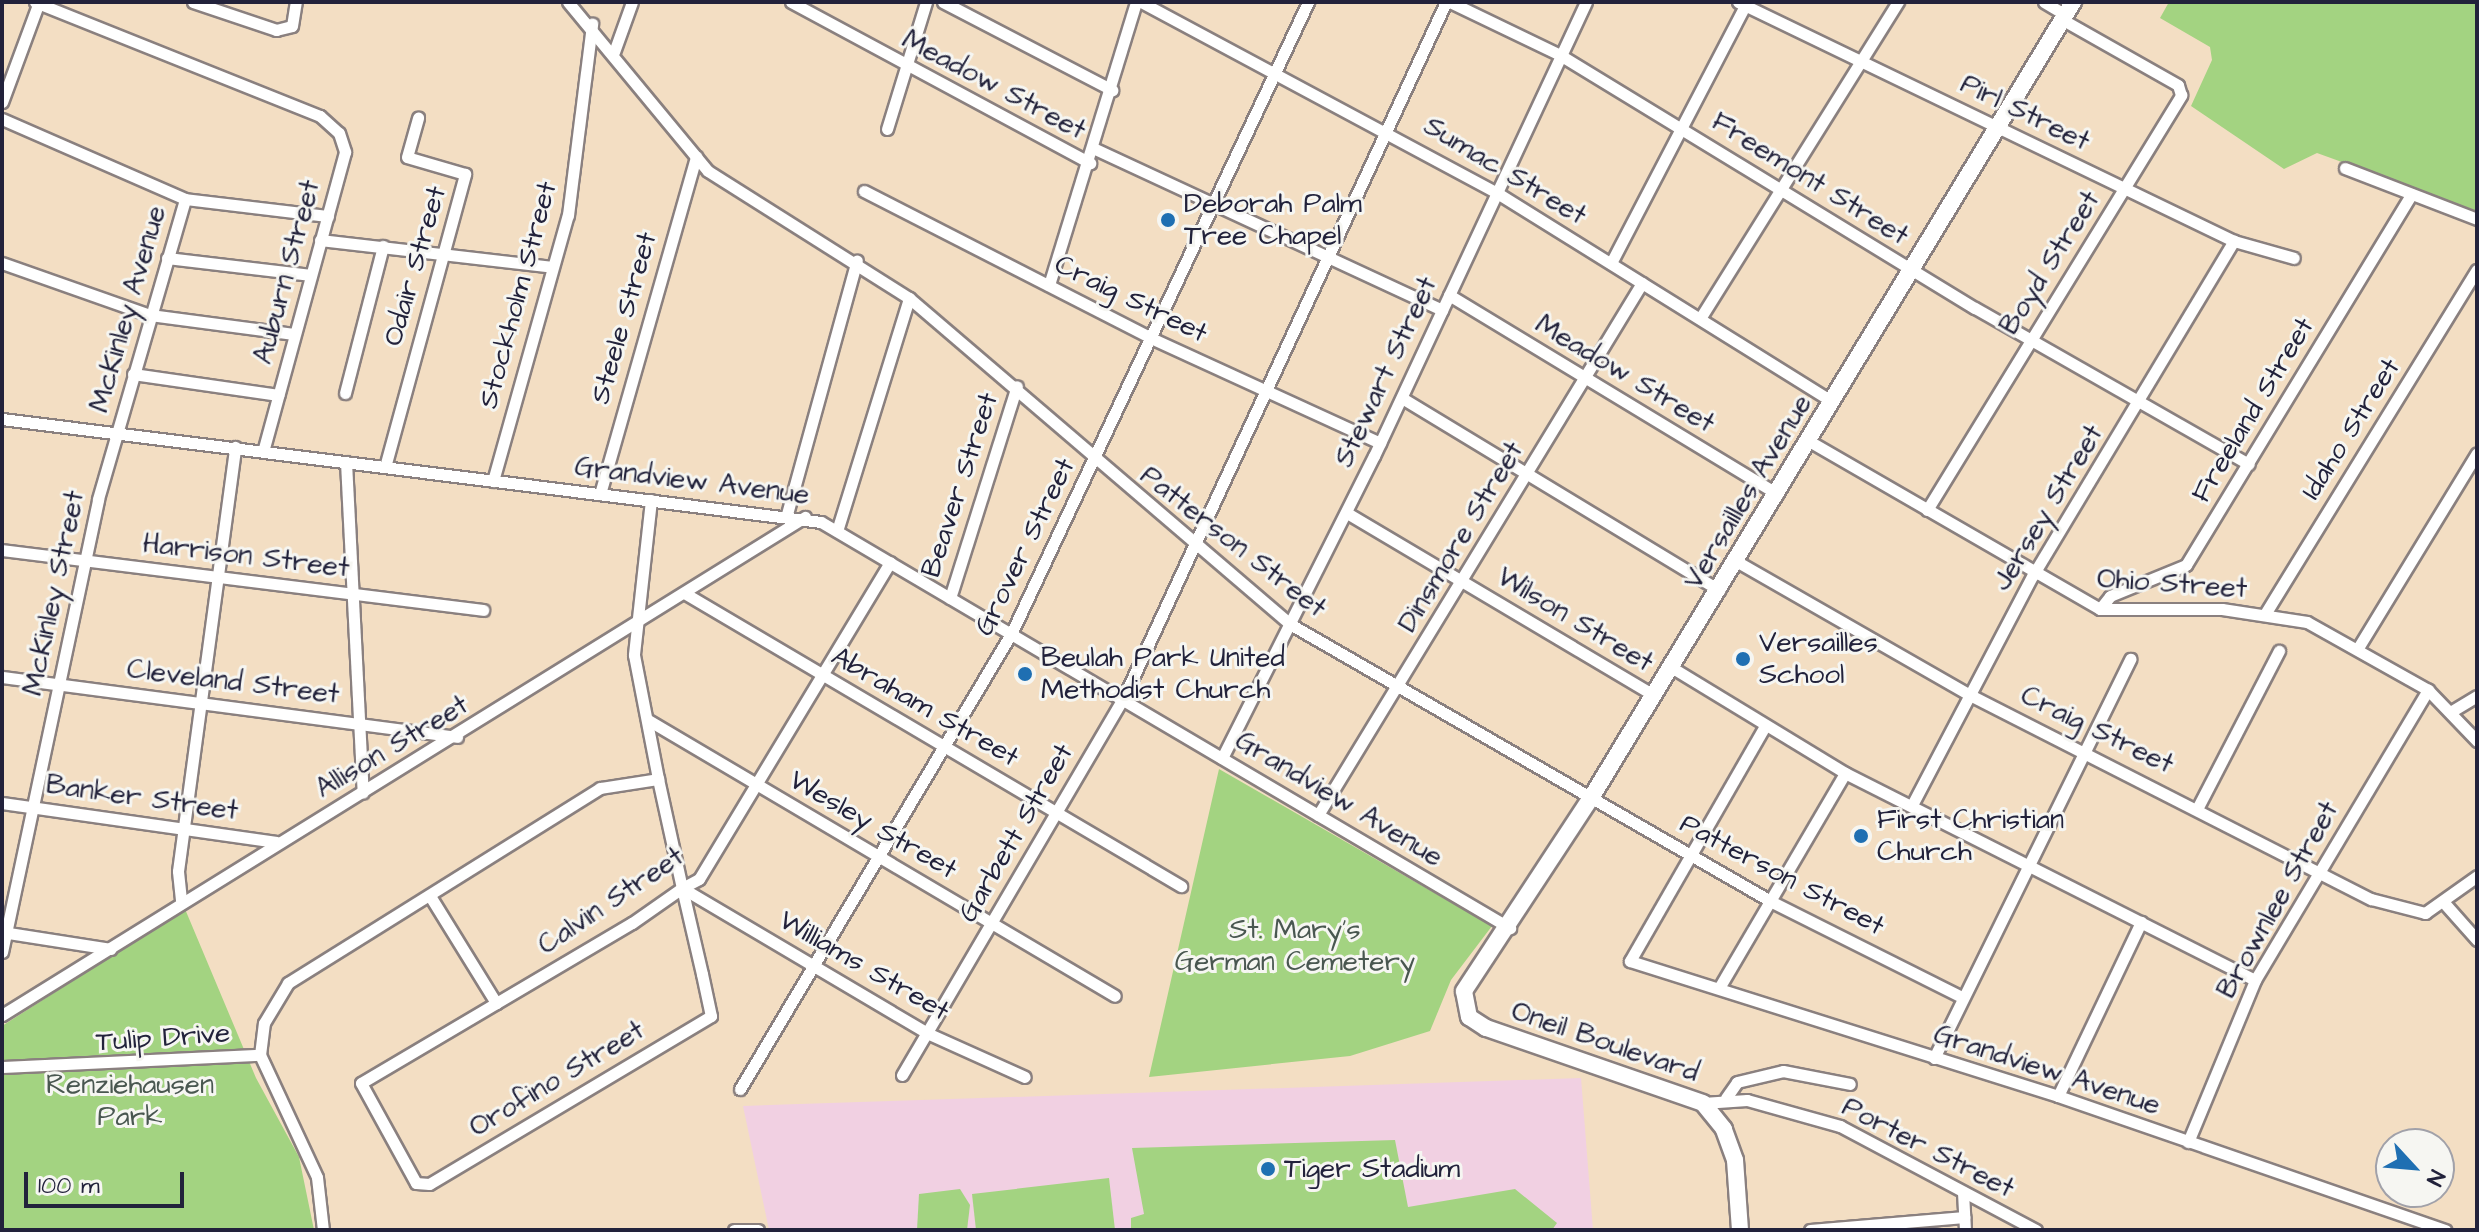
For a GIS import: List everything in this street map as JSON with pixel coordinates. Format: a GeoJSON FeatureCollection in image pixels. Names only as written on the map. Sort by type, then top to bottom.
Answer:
{"type":"FeatureCollection","features":[{"type":"Feature","properties":{"kind":"street"},"geometry":{"type":"LineString","coordinates":[[2,102],[38,2]]}},
{"type":"Feature","properties":{"kind":"street","name":"Auburn Street"},"geometry":{"type":"LineString","coordinates":[[38,2],[320,116],[339,133],[345,152],[264,449]]}},
{"type":"Feature","properties":{"kind":"street"},"geometry":{"type":"LineString","coordinates":[[193,2],[276,30],[292,26],[296,2]]}},
{"type":"Feature","properties":{"kind":"street","name":"Patterson Street"},"geometry":{"type":"LineString","coordinates":[[568,2],[592,24],[696,156],[724,182],[857,260],[909,298],[1017,386],[1094,461],[1192,545],[1290,624],[1772,902],[1962,997]]}},
{"type":"Feature","properties":{"kind":"street"},"geometry":{"type":"LineString","coordinates":[[614,52],[632,2]]}},
{"type":"Feature","properties":{"kind":"street","name":"Meadow Street"},"geometry":{"type":"LineString","coordinates":[[791,2],[1090,163]]}},
{"type":"Feature","properties":{"kind":"street"},"geometry":{"type":"LineString","coordinates":[[887,129],[926,2]]}},
{"type":"Feature","properties":{"kind":"street"},"geometry":{"type":"LineString","coordinates":[[943,2],[1112,90]]}},
{"type":"Feature","properties":{"kind":"street"},"geometry":{"type":"LineString","coordinates":[[1049,285],[1139,2]]}},
{"type":"Feature","properties":{"kind":"street","name":"Sumac Street"},"geometry":{"type":"LineString","coordinates":[[1139,2],[1388,131],[1494,191],[1701,317],[1833,402]]}},
{"type":"Feature","properties":{"kind":"street","name":"Grover Street"},"geometry":{"type":"LineString","coordinates":[[740,1089],[1012,632],[1308,2]]}},
{"type":"Feature","properties":{"kind":"street","name":"Freemont Street"},"geometry":{"type":"LineString","coordinates":[[1448,2],[1560,55],[1913,271],[2031,340],[2143,399],[2249,464]]}},
{"type":"Feature","properties":{"kind":"street","name":"Garbett Street"},"geometry":{"type":"LineString","coordinates":[[902,1075],[1123,699],[1192,545],[1448,2]]}},
{"type":"Feature","properties":{"kind":"street","name":"Stewart Street"},"geometry":{"type":"LineString","coordinates":[[1222,758],[1347,513],[1494,191],[1586,2]]}},
{"type":"Feature","properties":{"kind":"street"},"geometry":{"type":"LineString","coordinates":[[1701,317],[1898,2]]}},
{"type":"Feature","properties":{"kind":"street","name":"Boyd Street"},"geometry":{"type":"LineString","coordinates":[[1927,510],[2181,95],[2178,85],[2133,59],[2067,12],[2044,2]]}},
{"type":"Feature","properties":{"kind":"street"},"geometry":{"type":"LineString","coordinates":[[1611,263],[1744,3]]}},
{"type":"Feature","properties":{"kind":"street","name":"Pirl Street"},"geometry":{"type":"LineString","coordinates":[[1744,3],[1862,63],[2000,126],[2234,241],[2294,258]]}},
{"type":"Feature","properties":{"kind":"street","name":"Versailles Avenue"},"geometry":{"type":"LineString","coordinates":[[1463,1004],[1468,980],[1510,928],[1591,798],[1913,271],[2067,12]]}},
{"type":"Feature","properties":{"kind":"street","name":"Stockholm Street"},"geometry":{"type":"LineString","coordinates":[[493,481],[568,215],[592,24]]}},
{"type":"Feature","properties":{"kind":"street","name":"Odair Street"},"geometry":{"type":"LineString","coordinates":[[385,467],[465,174],[407,157],[418,118]]}},
{"type":"Feature","properties":{"kind":"street"},"geometry":{"type":"LineString","coordinates":[[2,119],[185,199],[328,216]]}},
{"type":"Feature","properties":{"kind":"street","name":"Meadow Street"},"geometry":{"type":"LineString","coordinates":[[1093,148],[1442,310]]}},
{"type":"Feature","properties":{"kind":"street","name":"Steele Street"},"geometry":{"type":"LineString","coordinates":[[600,494],[696,156]]}},
{"type":"Feature","properties":{"kind":"street"},"geometry":{"type":"LineString","coordinates":[[2345,168],[2477,219]]}},
{"type":"Feature","properties":{"kind":"street","name":"Craig Street"},"geometry":{"type":"LineString","coordinates":[[864,191],[1151,338],[1380,443]]}},
{"type":"Feature","properties":{"kind":"street","name":"Freeland Street"},"geometry":{"type":"LineString","coordinates":[[2100,609],[2110,596],[2186,565],[2412,194]]}},
{"type":"Feature","properties":{"kind":"street","name":"McKinley Avenue"},"geometry":{"type":"LineString","coordinates":[[117,432],[185,199]]}},
{"type":"Feature","properties":{"kind":"street"},"geometry":{"type":"LineString","coordinates":[[320,240],[552,267]]}},
{"type":"Feature","properties":{"kind":"street","name":"Jersey Street"},"geometry":{"type":"LineString","coordinates":[[1912,805],[2033,575],[2143,399],[2234,241]]}},
{"type":"Feature","properties":{"kind":"street"},"geometry":{"type":"LineString","coordinates":[[345,393],[383,246]]}},
{"type":"Feature","properties":{"kind":"street"},"geometry":{"type":"LineString","coordinates":[[167,258],[311,275]]}},
{"type":"Feature","properties":{"kind":"street"},"geometry":{"type":"LineString","coordinates":[[787,514],[857,260]]}},
{"type":"Feature","properties":{"kind":"street"},"geometry":{"type":"LineString","coordinates":[[2,263],[150,315],[294,334]]}},
{"type":"Feature","properties":{"kind":"street","name":"Idaho Street"},"geometry":{"type":"LineString","coordinates":[[2265,614],[2477,270]]}},
{"type":"Feature","properties":{"kind":"street","name":"Dinsmore Street"},"geometry":{"type":"LineString","coordinates":[[1318,815],[1642,283]]}},
{"type":"Feature","properties":{"kind":"street","name":"Meadow Street"},"geometry":{"type":"LineString","coordinates":[[1449,295],[1777,494]]}},
{"type":"Feature","properties":{"kind":"street"},"geometry":{"type":"LineString","coordinates":[[837,531],[909,298]]}},
{"type":"Feature","properties":{"kind":"street"},"geometry":{"type":"LineString","coordinates":[[133,374],[278,395]]}},
{"type":"Feature","properties":{"kind":"street","name":"Beaver Street"},"geometry":{"type":"LineString","coordinates":[[950,598],[1017,386]]}},
{"type":"Feature","properties":{"kind":"street"},"geometry":{"type":"LineString","coordinates":[[1402,398],[1719,590]]}},
{"type":"Feature","properties":{"kind":"street","name":"Grandview Avenue"},"geometry":{"type":"LineString","coordinates":[[2,419],[805,517],[837,531],[1012,632],[1510,928]]}},
{"type":"Feature","properties":{"kind":"street","name":"McKinley Street"},"geometry":{"type":"LineString","coordinates":[[2,952],[117,432]]}},
{"type":"Feature","properties":{"kind":"street","name":"Ohio Street"},"geometry":{"type":"LineString","coordinates":[[1809,441],[2033,575],[2100,609],[2292,616],[2358,648],[2428,690],[2452,711],[2477,741]]}},
{"type":"Feature","properties":{"kind":"street"},"geometry":{"type":"LineString","coordinates":[[181,900],[183,827],[235,447]]}},
{"type":"Feature","properties":{"kind":"street"},"geometry":{"type":"LineString","coordinates":[[2358,648],[2477,453]]}},
{"type":"Feature","properties":{"kind":"street"},"geometry":{"type":"LineString","coordinates":[[346,462],[357,594],[363,793]]}},
{"type":"Feature","properties":{"kind":"street"},"geometry":{"type":"LineString","coordinates":[[651,500],[634,655],[682,888]]}},
{"type":"Feature","properties":{"kind":"street","name":"Wilson Street"},"geometry":{"type":"LineString","coordinates":[[1347,513],[1654,695]]}},
{"type":"Feature","properties":{"kind":"street","name":"Allison Street"},"geometry":{"type":"LineString","coordinates":[[2,1015],[111,949],[181,900],[457,737],[637,626],[805,517]]}},
{"type":"Feature","properties":{"kind":"street","name":"Harrison Street"},"geometry":{"type":"LineString","coordinates":[[2,550],[483,610]]}},
{"type":"Feature","properties":{"kind":"street","name":"Craig Street"},"geometry":{"type":"LineString","coordinates":[[1736,561],[1968,694],[2198,807],[2314,872],[2425,913],[2446,905]]}},
{"type":"Feature","properties":{"kind":"street","name":"Calvin Street"},"geometry":{"type":"LineString","coordinates":[[429,1184],[416,1183],[404,1167],[361,1083],[699,879],[890,562]]}},
{"type":"Feature","properties":{"kind":"street","name":"Abraham Street"},"geometry":{"type":"LineString","coordinates":[[686,594],[1181,886]]}},
{"type":"Feature","properties":{"kind":"street"},"geometry":{"type":"LineString","coordinates":[[2198,807],[2279,651]]}},
{"type":"Feature","properties":{"kind":"street"},"geometry":{"type":"LineString","coordinates":[[1934,1058],[2130,659]]}},
{"type":"Feature","properties":{"kind":"street"},"geometry":{"type":"LineString","coordinates":[[1671,667],[1845,773],[2255,980]]}},
{"type":"Feature","properties":{"kind":"street","name":"Cleveland Street"},"geometry":{"type":"LineString","coordinates":[[2,677],[362,722],[457,737]]}},
{"type":"Feature","properties":{"kind":"street","name":"Brownlee Street"},"geometry":{"type":"LineString","coordinates":[[2188,1142],[2255,980],[2314,872],[2428,690]]}},
{"type":"Feature","properties":{"kind":"street"},"geometry":{"type":"LineString","coordinates":[[2452,711],[2477,696]]}},
{"type":"Feature","properties":{"kind":"street","name":"Wesley Street"},"geometry":{"type":"LineString","coordinates":[[648,720],[1115,996]]}},
{"type":"Feature","properties":{"kind":"street"},"geometry":{"type":"LineString","coordinates":[[1689,855],[1765,726]]}},
{"type":"Feature","properties":{"kind":"street"},"geometry":{"type":"LineString","coordinates":[[1719,988],[1845,773]]}},
{"type":"Feature","properties":{"kind":"street"},"geometry":{"type":"LineString","coordinates":[[260,1055],[264,1023],[288,983],[600,788],[658,779]]}},
{"type":"Feature","properties":{"kind":"street","name":"Banker Street"},"geometry":{"type":"LineString","coordinates":[[2,803],[276,842]]}},
{"type":"Feature","properties":{"kind":"street","name":"Grandview Avenue"},"geometry":{"type":"LineString","coordinates":[[1689,855],[1630,961],[2058,1096],[2446,1230]]}},
{"type":"Feature","properties":{"kind":"street"},"geometry":{"type":"LineString","coordinates":[[2477,876],[2446,905],[2477,940]]}},
{"type":"Feature","properties":{"kind":"street","name":"Williams Street"},"geometry":{"type":"LineString","coordinates":[[682,888],[927,1033],[1025,1077]]}},
{"type":"Feature","properties":{"kind":"street","name":"Orofino Street"},"geometry":{"type":"LineString","coordinates":[[429,1184],[711,1016],[682,888]]}},
{"type":"Feature","properties":{"kind":"street"},"geometry":{"type":"LineString","coordinates":[[430,896],[496,1003]]}},
{"type":"Feature","properties":{"kind":"street"},"geometry":{"type":"LineString","coordinates":[[2058,1096],[2141,922]]}},
{"type":"Feature","properties":{"kind":"street"},"geometry":{"type":"LineString","coordinates":[[4,932],[111,949]]}},
{"type":"Feature","properties":{"kind":"street","name":"Oneil Boulevard"},"geometry":{"type":"LineString","coordinates":[[1463,1004],[1486,1028],[1703,1103],[1724,1129],[1735,1160],[1740,1230]]}},
{"type":"Feature","properties":{"kind":"street","name":"Tulip Drive"},"geometry":{"type":"LineString","coordinates":[[2,1067],[73,1069],[260,1055],[317,1177],[323,1230]]}},
{"type":"Feature","properties":{"kind":"street"},"geometry":{"type":"LineString","coordinates":[[1726,1098],[1737,1082],[1783,1071],[1850,1084]]}},
{"type":"Feature","properties":{"kind":"street","name":"Porter Street"},"geometry":{"type":"LineString","coordinates":[[1703,1103],[1726,1098],[1840,1126],[2036,1230]]}},
{"type":"Feature","properties":{"kind":"street"},"geometry":{"type":"LineString","coordinates":[[1810,1230],[1965,1224],[1963,1192]]}},
{"type":"Feature","properties":{"kind":"street"},"geometry":{"type":"LineString","coordinates":[[734,1230],[757,1229]]}},
{"type":"Feature","properties":{"kind":"shaded area"},"geometry":{"type":"Polygon","coordinates":[[[1581,1078],[1593,1230],[769,1230],[743,1106],[1581,1078]]]}},
{"type":"Feature","properties":{"kind":"green space"},"geometry":{"type":"Polygon","coordinates":[[[2169,2],[2477,2],[2477,211],[2317,153],[2284,169],[2191,106],[2212,60],[2210,47],[2160,18],[2169,2]]]}},
{"type":"Feature","properties":{"kind":"green space","name":"St. Mary's German Cemetery"},"geometry":{"type":"Polygon","coordinates":[[[1219,769],[1492,926],[1451,980],[1430,1031],[1350,1056],[1149,1077],[1219,769]]]}},
{"type":"Feature","properties":{"kind":"green space","name":"Renziehausen Park"},"geometry":{"type":"Polygon","coordinates":[[[185,909],[256,1078],[299,1157],[314,1230],[2,1230],[2,1026],[185,909]]]}},
{"type":"Feature","properties":{"kind":"green space","name":"Tiger Stadium"},"geometry":{"type":"Polygon","coordinates":[[[1395,1140],[1408,1207],[1515,1189],[1557,1223],[1552,1230],[1131,1230],[1131,1218],[1144,1214],[1132,1148],[1395,1140]]]}},
{"type":"Feature","properties":{"kind":"green space"},"geometry":{"type":"Polygon","coordinates":[[[1109,1178],[1115,1230],[976,1230],[972,1194],[1109,1178]]]}},
{"type":"Feature","properties":{"kind":"green space"},"geometry":{"type":"Polygon","coordinates":[[[960,1189],[970,1205],[967,1230],[917,1230],[919,1194],[960,1189]]]}},
{"type":"Feature","properties":{"kind":"place","name":"Deborah Palm Tree Chapel"},"geometry":{"type":"Point","coordinates":[1168,220]}},
{"type":"Feature","properties":{"kind":"place","name":"Versailles School"},"geometry":{"type":"Point","coordinates":[1743,659]}},
{"type":"Feature","properties":{"kind":"place","name":"Beulah Park United Methodist Church"},"geometry":{"type":"Point","coordinates":[1025,674]}},
{"type":"Feature","properties":{"kind":"place","name":"First Christian Church"},"geometry":{"type":"Point","coordinates":[1861,836]}},
{"type":"Feature","properties":{"kind":"place","name":"Tiger Stadium"},"geometry":{"type":"Point","coordinates":[1268,1169]}}]}
